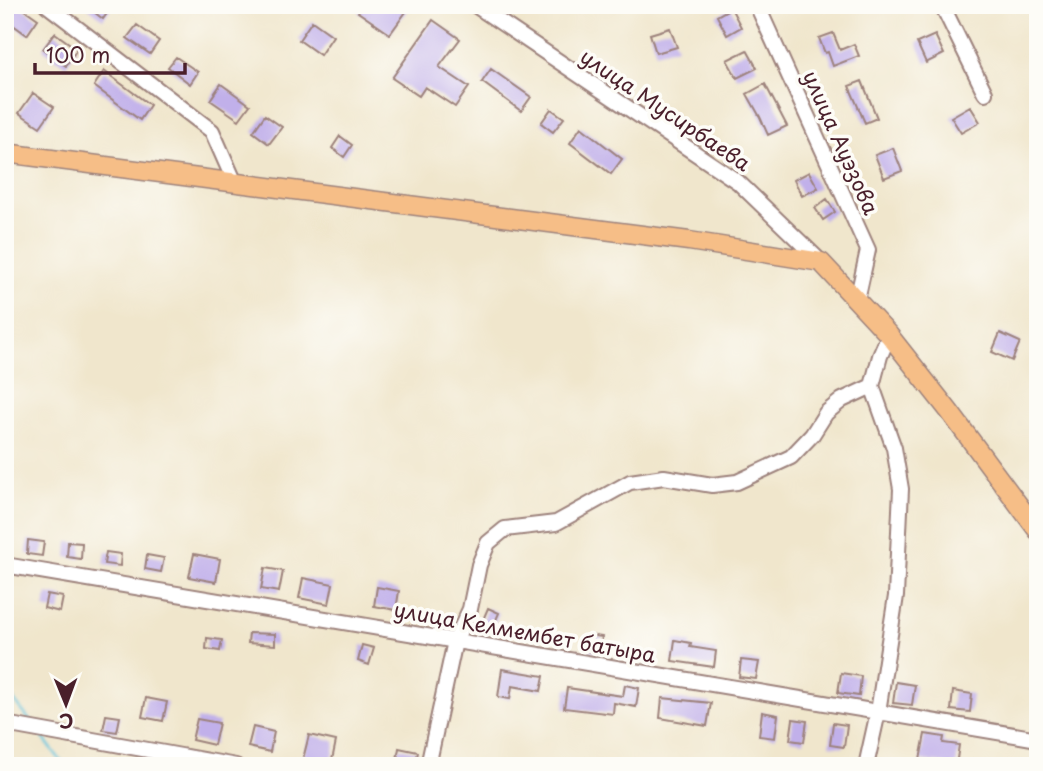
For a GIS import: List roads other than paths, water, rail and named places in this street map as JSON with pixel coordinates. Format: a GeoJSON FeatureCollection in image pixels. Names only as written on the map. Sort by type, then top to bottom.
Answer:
{"type":"FeatureCollection","features":[{"type":"Feature","properties":{"kind":"main road"},"geometry":{"type":"LineString","coordinates":[[6,149],[235,183],[689,241],[821,262],[889,335],[1038,531]]}},
{"type":"Feature","properties":{"kind":"street"},"geometry":{"type":"LineString","coordinates":[[47,5],[212,131],[235,183]]}},
{"type":"Feature","properties":{"kind":"street","name":"улица Мусирбаева"},"geometry":{"type":"LineString","coordinates":[[475,5],[738,182],[821,262]]}},
{"type":"Feature","properties":{"kind":"street","name":"улица Ауэзова"},"geometry":{"type":"LineString","coordinates":[[757,5],[867,250],[857,300]]}},
{"type":"Feature","properties":{"kind":"street"},"geometry":{"type":"LineString","coordinates":[[942,5],[985,93]]}},
{"type":"Feature","properties":{"kind":"street"},"geometry":{"type":"LineString","coordinates":[[866,766],[878,712],[896,596],[901,489],[894,448],[872,386],[889,335]]}},
{"type":"Feature","properties":{"kind":"street"},"geometry":{"type":"LineString","coordinates":[[428,766],[455,641],[470,609],[479,565],[488,543],[505,529],[555,523],[630,482],[664,477],[712,485],[737,482],[791,457],[812,435],[826,413],[842,400],[872,386]]}},
{"type":"Feature","properties":{"kind":"street","name":"улица Келмембет батыра"},"geometry":{"type":"LineString","coordinates":[[5,565],[1038,739]]}},
{"type":"Feature","properties":{"kind":"street"},"geometry":{"type":"LineString","coordinates":[[5,724],[236,766]]}},
{"type":"Feature","properties":{"kind":"waterway"},"geometry":{"type":"LineString","coordinates":[[5,689],[31,722]]}},
{"type":"Feature","properties":{"kind":"waterway"},"geometry":{"type":"LineString","coordinates":[[41,735],[65,766]]}}]}
